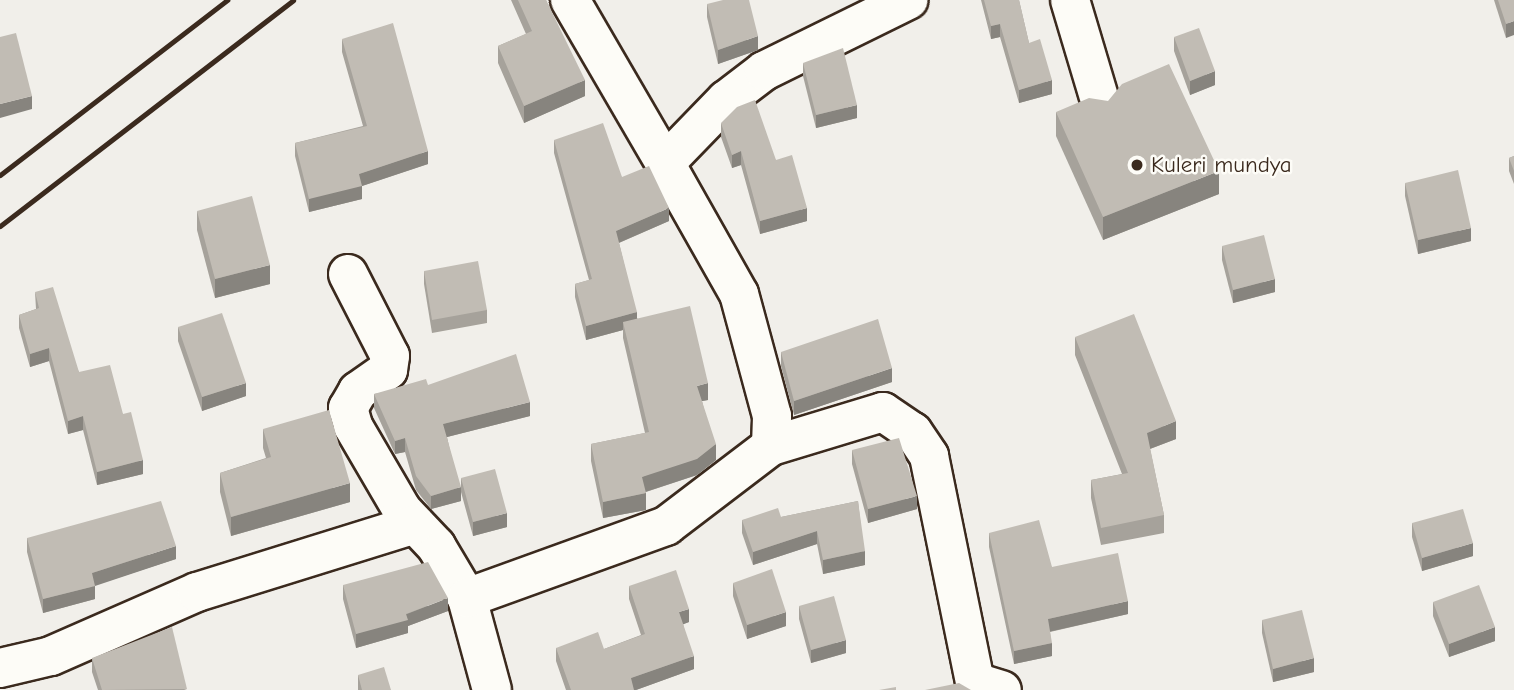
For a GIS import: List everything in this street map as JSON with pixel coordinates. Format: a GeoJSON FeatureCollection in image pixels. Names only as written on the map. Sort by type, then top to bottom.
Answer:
{"type":"FeatureCollection","features":[{"type":"Feature","properties":{"kind":"street"},"geometry":{"type":"LineString","coordinates":[[570,0],[739,294],[772,415],[771,446]]}},
{"type":"Feature","properties":{"kind":"street"},"geometry":{"type":"LineString","coordinates":[[664,163],[726,100],[764,71],[908,0]]}},
{"type":"Feature","properties":{"kind":"street"},"geometry":{"type":"LineString","coordinates":[[1070,0],[1101,104]]}},
{"type":"Feature","properties":{"kind":"street"},"geometry":{"type":"LineString","coordinates":[[348,274],[390,356],[388,370],[358,391],[348,408],[353,426],[415,524],[467,598],[492,690]]}},
{"type":"Feature","properties":{"kind":"street"},"geometry":{"type":"LineString","coordinates":[[467,598],[666,526],[771,446],[883,412],[913,432],[929,456],[975,682],[1002,690]]}},
{"type":"Feature","properties":{"kind":"street"},"geometry":{"type":"LineString","coordinates":[[0,668],[51,656],[197,592],[415,524]]}},
{"type":"Feature","properties":{"kind":"building"},"geometry":{"type":"Polygon","coordinates":[[[518,0],[546,0],[585,80],[524,106],[498,46],[532,31],[518,0]]]}},
{"type":"Feature","properties":{"kind":"building"},"geometry":{"type":"Polygon","coordinates":[[[723,0],[749,0],[758,36],[718,50],[707,4],[723,0]]]}},
{"type":"Feature","properties":{"kind":"building"},"geometry":{"type":"Polygon","coordinates":[[[984,0],[1019,0],[1029,43],[1040,39],[1052,80],[1019,90],[1000,24],[991,26],[984,0]]]}},
{"type":"Feature","properties":{"kind":"building"},"geometry":{"type":"Polygon","coordinates":[[[1498,0],[1514,0],[1514,21],[1506,24],[1498,0]]]}},
{"type":"Feature","properties":{"kind":"building"},"geometry":{"type":"Polygon","coordinates":[[[393,23],[428,151],[359,174],[362,186],[309,199],[295,143],[367,126],[342,39],[393,23]]]}},
{"type":"Feature","properties":{"kind":"building"},"geometry":{"type":"Polygon","coordinates":[[[1199,28],[1215,71],[1190,81],[1174,37],[1199,28]]]}},
{"type":"Feature","properties":{"kind":"building"},"geometry":{"type":"Polygon","coordinates":[[[16,33],[32,96],[0,104],[0,37],[16,33]]]}},
{"type":"Feature","properties":{"kind":"building"},"geometry":{"type":"Polygon","coordinates":[[[843,48],[857,105],[816,115],[803,63],[843,48]]]}},
{"type":"Feature","properties":{"kind":"building","name":"Kuleri mundya"},"geometry":{"type":"Polygon","coordinates":[[[1169,64],[1219,171],[1103,217],[1056,112],[1089,98],[1108,101],[1122,84],[1169,64]]]}},
{"type":"Feature","properties":{"kind":"building"},"geometry":{"type":"Polygon","coordinates":[[[755,100],[776,160],[792,155],[807,208],[760,221],[741,151],[732,155],[721,123],[737,107],[755,100]]]}},
{"type":"Feature","properties":{"kind":"building"},"geometry":{"type":"Polygon","coordinates":[[[603,123],[622,177],[649,166],[669,208],[616,231],[637,312],[586,326],[575,284],[592,279],[554,140],[603,123]]]}},
{"type":"Feature","properties":{"kind":"building"},"geometry":{"type":"Polygon","coordinates":[[[1514,156],[1514,171],[1509,158],[1514,156]]]}},
{"type":"Feature","properties":{"kind":"building"},"geometry":{"type":"Polygon","coordinates":[[[1458,170],[1471,228],[1418,240],[1405,183],[1458,170]]]}},
{"type":"Feature","properties":{"kind":"building"},"geometry":{"type":"Polygon","coordinates":[[[252,196],[270,265],[215,279],[197,211],[252,196]]]}},
{"type":"Feature","properties":{"kind":"building"},"geometry":{"type":"Polygon","coordinates":[[[1264,235],[1275,279],[1233,290],[1222,246],[1264,235]]]}},
{"type":"Feature","properties":{"kind":"building"},"geometry":{"type":"Polygon","coordinates":[[[478,261],[487,310],[432,320],[424,271],[478,261]]]}},
{"type":"Feature","properties":{"kind":"building"},"geometry":{"type":"Polygon","coordinates":[[[53,287],[79,372],[110,365],[123,414],[131,412],[143,460],[97,472],[83,416],[68,421],[49,348],[30,354],[19,315],[39,308],[35,292],[53,287]]]}},
{"type":"Feature","properties":{"kind":"building"},"geometry":{"type":"Polygon","coordinates":[[[690,306],[708,383],[697,386],[716,444],[697,459],[642,477],[646,493],[603,502],[591,444],[649,432],[623,322],[690,306]]]}},
{"type":"Feature","properties":{"kind":"building"},"geometry":{"type":"Polygon","coordinates":[[[222,313],[246,383],[202,397],[178,327],[222,313]]]}},
{"type":"Feature","properties":{"kind":"building"},"geometry":{"type":"Polygon","coordinates":[[[1134,314],[1176,421],[1147,433],[1164,515],[1101,528],[1091,480],[1128,473],[1075,337],[1134,314]]]}},
{"type":"Feature","properties":{"kind":"building"},"geometry":{"type":"Polygon","coordinates":[[[878,319],[892,368],[794,401],[781,352],[878,319]]]}},
{"type":"Feature","properties":{"kind":"building"},"geometry":{"type":"Polygon","coordinates":[[[516,354],[530,402],[443,424],[461,487],[431,496],[416,476],[405,438],[395,441],[374,394],[426,379],[428,385],[516,354]]]}},
{"type":"Feature","properties":{"kind":"building"},"geometry":{"type":"Polygon","coordinates":[[[329,410],[350,483],[231,517],[220,473],[271,457],[263,429],[329,410]]]}},
{"type":"Feature","properties":{"kind":"building"},"geometry":{"type":"Polygon","coordinates":[[[899,438],[917,496],[868,509],[852,450],[899,438]]]}},
{"type":"Feature","properties":{"kind":"building"},"geometry":{"type":"Polygon","coordinates":[[[495,469],[507,513],[473,522],[461,478],[495,469]]]}},
{"type":"Feature","properties":{"kind":"building"},"geometry":{"type":"Polygon","coordinates":[[[161,501],[176,546],[92,573],[95,586],[43,599],[27,538],[161,501]]]}},
{"type":"Feature","properties":{"kind":"building"},"geometry":{"type":"Polygon","coordinates":[[[858,501],[865,551],[823,560],[817,531],[753,552],[742,520],[778,508],[781,517],[858,501]]]}},
{"type":"Feature","properties":{"kind":"building"},"geometry":{"type":"Polygon","coordinates":[[[1463,509],[1473,543],[1422,558],[1412,523],[1463,509]]]}},
{"type":"Feature","properties":{"kind":"building"},"geometry":{"type":"Polygon","coordinates":[[[1039,520],[1052,567],[1118,553],[1128,601],[1048,619],[1052,643],[1014,651],[989,533],[1039,520]]]}},
{"type":"Feature","properties":{"kind":"building"},"geometry":{"type":"Polygon","coordinates":[[[428,562],[448,598],[406,614],[408,620],[356,634],[343,585],[428,562]]]}},
{"type":"Feature","properties":{"kind":"building"},"geometry":{"type":"Polygon","coordinates":[[[772,569],[786,612],[747,625],[733,583],[772,569]]]}},
{"type":"Feature","properties":{"kind":"building"},"geometry":{"type":"Polygon","coordinates":[[[676,570],[689,609],[679,612],[694,656],[631,678],[634,690],[571,690],[556,648],[598,632],[604,649],[645,634],[629,586],[676,570]]]}},
{"type":"Feature","properties":{"kind":"building"},"geometry":{"type":"Polygon","coordinates":[[[1479,585],[1495,627],[1449,644],[1433,602],[1479,585]]]}},
{"type":"Feature","properties":{"kind":"building"},"geometry":{"type":"Polygon","coordinates":[[[834,596],[846,640],[811,650],[799,606],[834,596]]]}},
{"type":"Feature","properties":{"kind":"building"},"geometry":{"type":"Polygon","coordinates":[[[1302,610],[1314,658],[1273,669],[1262,620],[1302,610]]]}},
{"type":"Feature","properties":{"kind":"building"},"geometry":{"type":"Polygon","coordinates":[[[172,627],[187,689],[102,690],[92,658],[172,627]]]}},
{"type":"Feature","properties":{"kind":"building"},"geometry":{"type":"Polygon","coordinates":[[[384,667],[391,690],[362,690],[358,675],[384,667]]]}},
{"type":"Feature","properties":{"kind":"building"},"geometry":{"type":"Polygon","coordinates":[[[959,683],[971,690],[925,690],[959,683]]]}},
{"type":"Feature","properties":{"kind":"railway"},"geometry":{"type":"LineString","coordinates":[[0,175],[227,0]]}},
{"type":"Feature","properties":{"kind":"railway"},"geometry":{"type":"LineString","coordinates":[[0,226],[293,0]]}},
{"type":"Feature","properties":{"kind":"place","name":"Kuleri mundya"},"geometry":{"type":"Point","coordinates":[1137,165]}}]}
